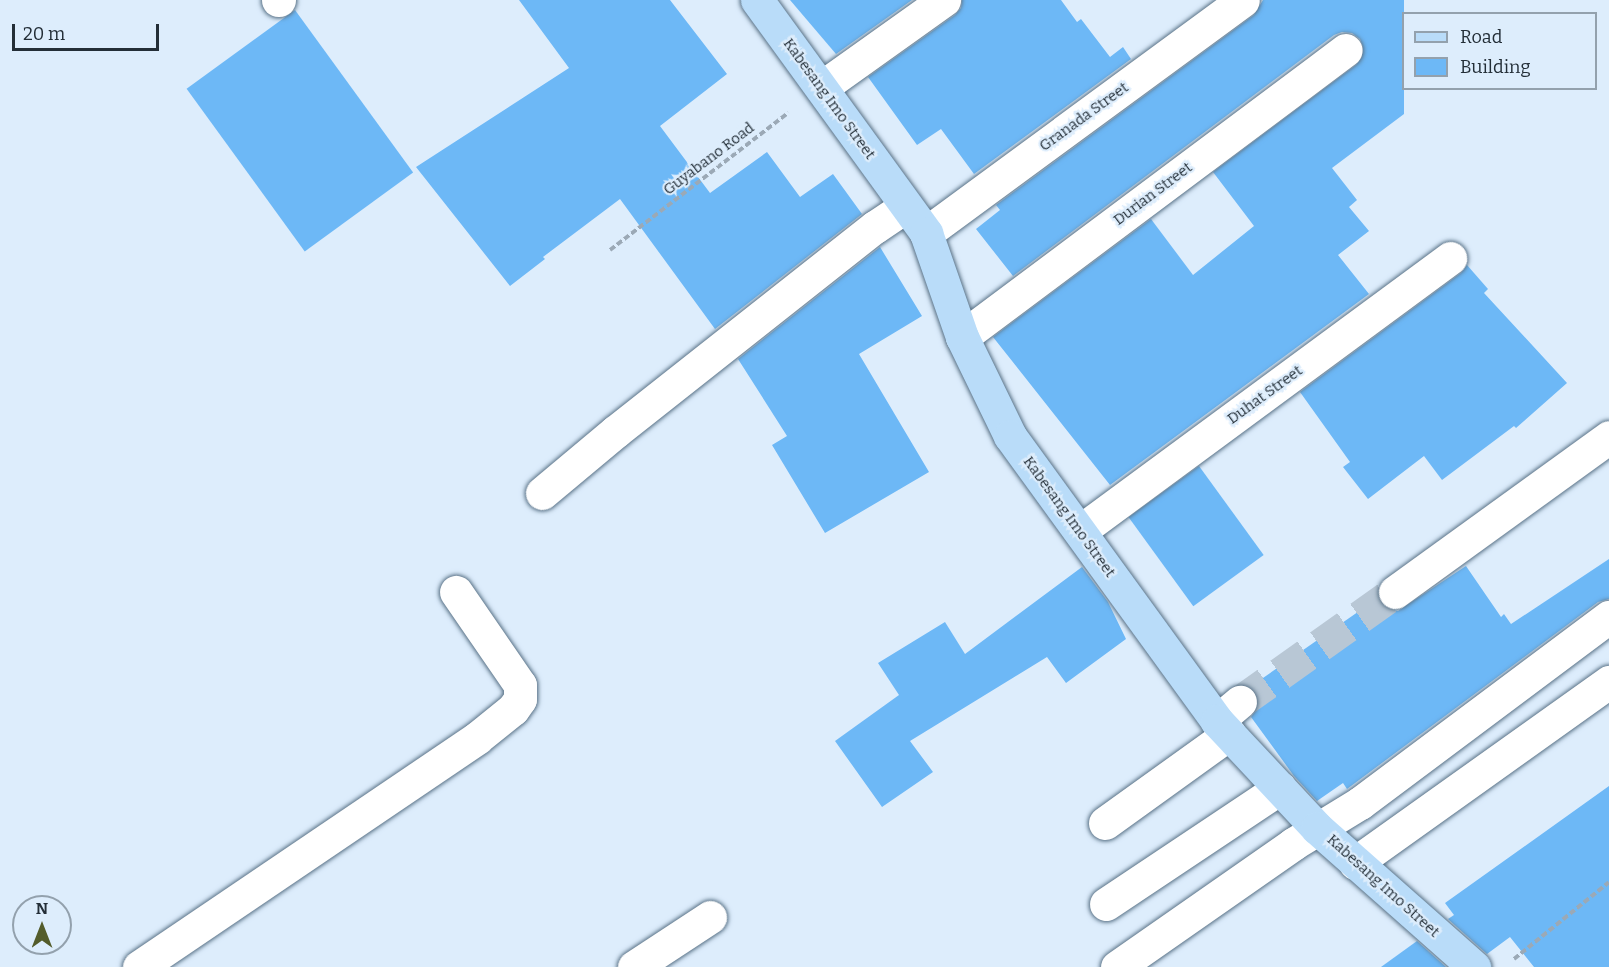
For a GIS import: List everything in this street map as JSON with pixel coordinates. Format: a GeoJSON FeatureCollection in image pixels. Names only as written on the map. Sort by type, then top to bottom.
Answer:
{"type":"FeatureCollection","features":[{"type":"Feature","properties":{"kind":"main road","name":"Kabesang Imo Street"},"geometry":{"type":"LineString","coordinates":[[757,0],[926,233],[962,337],[1010,436],[1080,531],[1229,719],[1280,788],[1317,828],[1474,967]]}},
{"type":"Feature","properties":{"kind":"street"},"geometry":{"type":"LineString","coordinates":[[822,87],[944,0]]}},
{"type":"Feature","properties":{"kind":"street","name":"Granada Street"},"geometry":{"type":"LineString","coordinates":[[926,233],[1243,0]]}},
{"type":"Feature","properties":{"kind":"street","name":"Durian Street"},"geometry":{"type":"LineString","coordinates":[[962,337],[1345,50]]}},
{"type":"Feature","properties":{"kind":"street"},"geometry":{"type":"LineString","coordinates":[[542,492],[875,227],[906,206]]}},
{"type":"Feature","properties":{"kind":"street","name":"Duhat Street"},"geometry":{"type":"LineString","coordinates":[[1080,531],[1450,258]]}},
{"type":"Feature","properties":{"kind":"street"},"geometry":{"type":"LineString","coordinates":[[1395,592],[1609,437]]}},
{"type":"Feature","properties":{"kind":"street"},"geometry":{"type":"LineString","coordinates":[[139,967],[477,738],[513,709],[520,699],[520,685],[456,592]]}},
{"type":"Feature","properties":{"kind":"street"},"geometry":{"type":"LineString","coordinates":[[1116,967],[1317,828],[1360,803],[1609,617]]}},
{"type":"Feature","properties":{"kind":"street"},"geometry":{"type":"LineString","coordinates":[[1355,863],[1609,682]]}},
{"type":"Feature","properties":{"kind":"street"},"geometry":{"type":"LineString","coordinates":[[1105,823],[1229,719]]}},
{"type":"Feature","properties":{"kind":"street"},"geometry":{"type":"LineString","coordinates":[[1106,904],[1280,788]]}},
{"type":"Feature","properties":{"kind":"street"},"geometry":{"type":"LineString","coordinates":[[634,967],[710,917]]}},
{"type":"Feature","properties":{"kind":"path","name":"Guyabano Road"},"geometry":{"type":"LineString","coordinates":[[610,250],[822,87]]}},
{"type":"Feature","properties":{"kind":"path"},"geometry":{"type":"LineString","coordinates":[[1513,960],[1609,882]]}},
{"type":"Feature","properties":{"kind":"building"},"geometry":{"type":"Polygon","coordinates":[[[519,0],[670,0],[727,74],[660,126],[710,193],[767,152],[800,197],[833,174],[862,214],[715,329],[620,199],[543,257],[545,259],[510,286],[416,167],[569,68],[519,0]]]}},
{"type":"Feature","properties":{"kind":"building"},"geometry":{"type":"Polygon","coordinates":[[[790,0],[912,0],[836,54],[790,0]]]}},
{"type":"Feature","properties":{"kind":"building"},"geometry":{"type":"Polygon","coordinates":[[[962,0],[1061,0],[1077,22],[1081,19],[1110,57],[1123,47],[1131,59],[974,174],[941,129],[917,145],[868,77],[955,15],[961,8],[962,0]]]}},
{"type":"Feature","properties":{"kind":"building"},"geometry":{"type":"Polygon","coordinates":[[[1263,0],[1404,0],[1402,90],[1404,90],[1404,114],[1332,168],[1357,200],[1349,207],[1369,231],[1338,255],[1369,294],[1110,485],[993,337],[1151,219],[1193,275],[1254,226],[1213,172],[1356,65],[1362,57],[1363,47],[1360,39],[1352,33],[1342,32],[1334,35],[1013,276],[976,229],[1000,210],[996,205],[1254,15],[1263,0]]]}},
{"type":"Feature","properties":{"kind":"building"},"geometry":{"type":"Polygon","coordinates":[[[295,10],[413,173],[305,251],[187,89],[295,10]]]}},
{"type":"Feature","properties":{"kind":"building"},"geometry":{"type":"Polygon","coordinates":[[[880,247],[922,316],[859,354],[929,472],[825,533],[772,445],[787,436],[738,359],[880,247]]]}},
{"type":"Feature","properties":{"kind":"building"},"geometry":{"type":"Polygon","coordinates":[[[1467,265],[1488,289],[1484,293],[1567,383],[1516,428],[1514,426],[1442,480],[1424,456],[1368,499],[1343,467],[1350,462],[1300,392],[1461,273],[1467,265]]]}},
{"type":"Feature","properties":{"kind":"building"},"geometry":{"type":"Polygon","coordinates":[[[1199,466],[1264,555],[1193,606],[1129,517],[1199,466]]]}},
{"type":"Feature","properties":{"kind":"building"},"geometry":{"type":"Polygon","coordinates":[[[1609,559],[1609,599],[1598,602],[1347,789],[1343,783],[1317,801],[1294,776],[1251,717],[1257,709],[1259,699],[1250,687],[1378,598],[1387,609],[1398,611],[1466,566],[1501,617],[1504,614],[1511,624],[1609,559]]]}},
{"type":"Feature","properties":{"kind":"building"},"geometry":{"type":"Polygon","coordinates":[[[1082,567],[1108,602],[1126,639],[1066,683],[1047,657],[910,741],[933,772],[882,807],[835,741],[899,695],[878,663],[945,622],[965,654],[1082,567]]]}},
{"type":"Feature","properties":{"kind":"building"},"geometry":{"type":"Polygon","coordinates":[[[1609,786],[1609,967],[1534,967],[1510,937],[1487,954],[1448,919],[1454,915],[1445,903],[1609,786]]]}},
{"type":"Feature","properties":{"kind":"building"},"geometry":{"type":"Polygon","coordinates":[[[1417,941],[1446,967],[1381,967],[1417,941]]]}},
{"type":"Feature","properties":{"kind":"tunnel"},"geometry":{"type":"LineString","coordinates":[[1240,702],[1395,592]]}}]}
